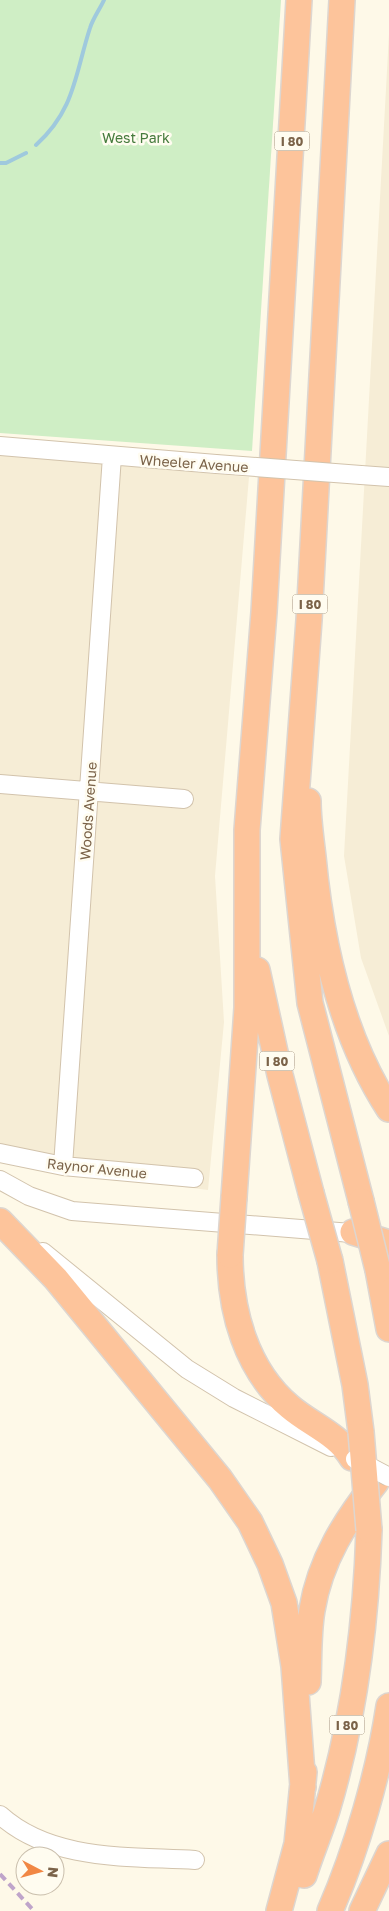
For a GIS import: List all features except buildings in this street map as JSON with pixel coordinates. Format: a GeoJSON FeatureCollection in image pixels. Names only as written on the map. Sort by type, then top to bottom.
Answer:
{"type":"FeatureCollection","features":[{"type":"Feature","properties":{"kind":"highway","name":"I 80"},"geometry":{"type":"LineString","coordinates":[[287,1911],[303,1878],[327,1810],[344,1738],[367,1589],[369,1530],[355,1385],[330,1261],[280,1075],[248,928],[247,830],[266,583],[300,0]]}},
{"type":"Feature","properties":{"kind":"highway","name":"I 80"},"geometry":{"type":"LineString","coordinates":[[342,0],[310,620],[293,839],[310,1003],[378,1270],[389,1329]]}},
{"type":"Feature","properties":{"kind":"highway"},"geometry":{"type":"LineString","coordinates":[[310,620],[308,810],[316,892],[332,974],[357,1046],[389,1110]]}},
{"type":"Feature","properties":{"kind":"highway"},"geometry":{"type":"LineString","coordinates":[[248,928],[247,1008],[230,1255],[231,1294],[246,1347],[262,1375],[290,1408],[345,1445],[352,1458]]}},
{"type":"Feature","properties":{"kind":"highway"},"geometry":{"type":"LineString","coordinates":[[0,1219],[56,1279],[220,1479],[250,1522],[270,1564],[284,1603],[294,1666],[303,1787]]}},
{"type":"Feature","properties":{"kind":"highway"},"geometry":{"type":"LineString","coordinates":[[353,1232],[389,1243]]}},
{"type":"Feature","properties":{"kind":"highway"},"geometry":{"type":"LineString","coordinates":[[279,1911],[297,1844],[303,1787],[312,1610],[323,1567],[347,1520],[380,1476],[389,1470]]}},
{"type":"Feature","properties":{"kind":"highway","name":"I 80"},"geometry":{"type":"LineString","coordinates":[[330,1911],[367,1803],[384,1743],[389,1706]]}},
{"type":"Feature","properties":{"kind":"highway"},"geometry":{"type":"LineString","coordinates":[[362,1911],[389,1854]]}},
{"type":"Feature","properties":{"kind":"street","name":"Wheeler Avenue"},"geometry":{"type":"LineString","coordinates":[[0,446],[389,477]]}},
{"type":"Feature","properties":{"kind":"street","name":"Woods Avenue"},"geometry":{"type":"LineString","coordinates":[[63,1166],[112,456]]}},
{"type":"Feature","properties":{"kind":"street"},"geometry":{"type":"LineString","coordinates":[[389,470],[389,477]]}},
{"type":"Feature","properties":{"kind":"street"},"geometry":{"type":"LineString","coordinates":[[0,784],[184,799]]}},
{"type":"Feature","properties":{"kind":"street","name":"Raynor Avenue"},"geometry":{"type":"LineString","coordinates":[[0,1152],[63,1166],[194,1178]]}},
{"type":"Feature","properties":{"kind":"street"},"geometry":{"type":"LineString","coordinates":[[0,1180],[29,1196],[72,1211],[353,1232],[389,1239]]}},
{"type":"Feature","properties":{"kind":"street"},"geometry":{"type":"LineString","coordinates":[[0,1219],[187,1368],[234,1398],[389,1477]]}},
{"type":"Feature","properties":{"kind":"street"},"geometry":{"type":"LineString","coordinates":[[0,1815],[8,1822],[49,1844],[91,1854],[195,1860]]}},
{"type":"Feature","properties":{"kind":"shaded area"},"geometry":{"type":"Polygon","coordinates":[[[389,34],[389,1036],[361,958],[344,856],[389,34]]]}},
{"type":"Feature","properties":{"kind":"shaded area"},"geometry":{"type":"Polygon","coordinates":[[[0,455],[249,477],[215,876],[224,1022],[208,1190],[59,1171],[0,1158],[0,455]]]}},
{"type":"Feature","properties":{"kind":"green space","name":"West Park"},"geometry":{"type":"Polygon","coordinates":[[[0,0],[281,0],[252,451],[0,433],[0,0]]]}},
{"type":"Feature","properties":{"kind":"waterway"},"geometry":{"type":"LineString","coordinates":[[36,145],[49,132],[66,105],[77,76],[91,24],[104,0]]}},
{"type":"Feature","properties":{"kind":"waterway"},"geometry":{"type":"LineString","coordinates":[[0,163],[6,163],[26,153]]}},
{"type":"Feature","properties":{"kind":"railway"},"geometry":{"type":"LineString","coordinates":[[0,1874],[34,1911]]}}]}
